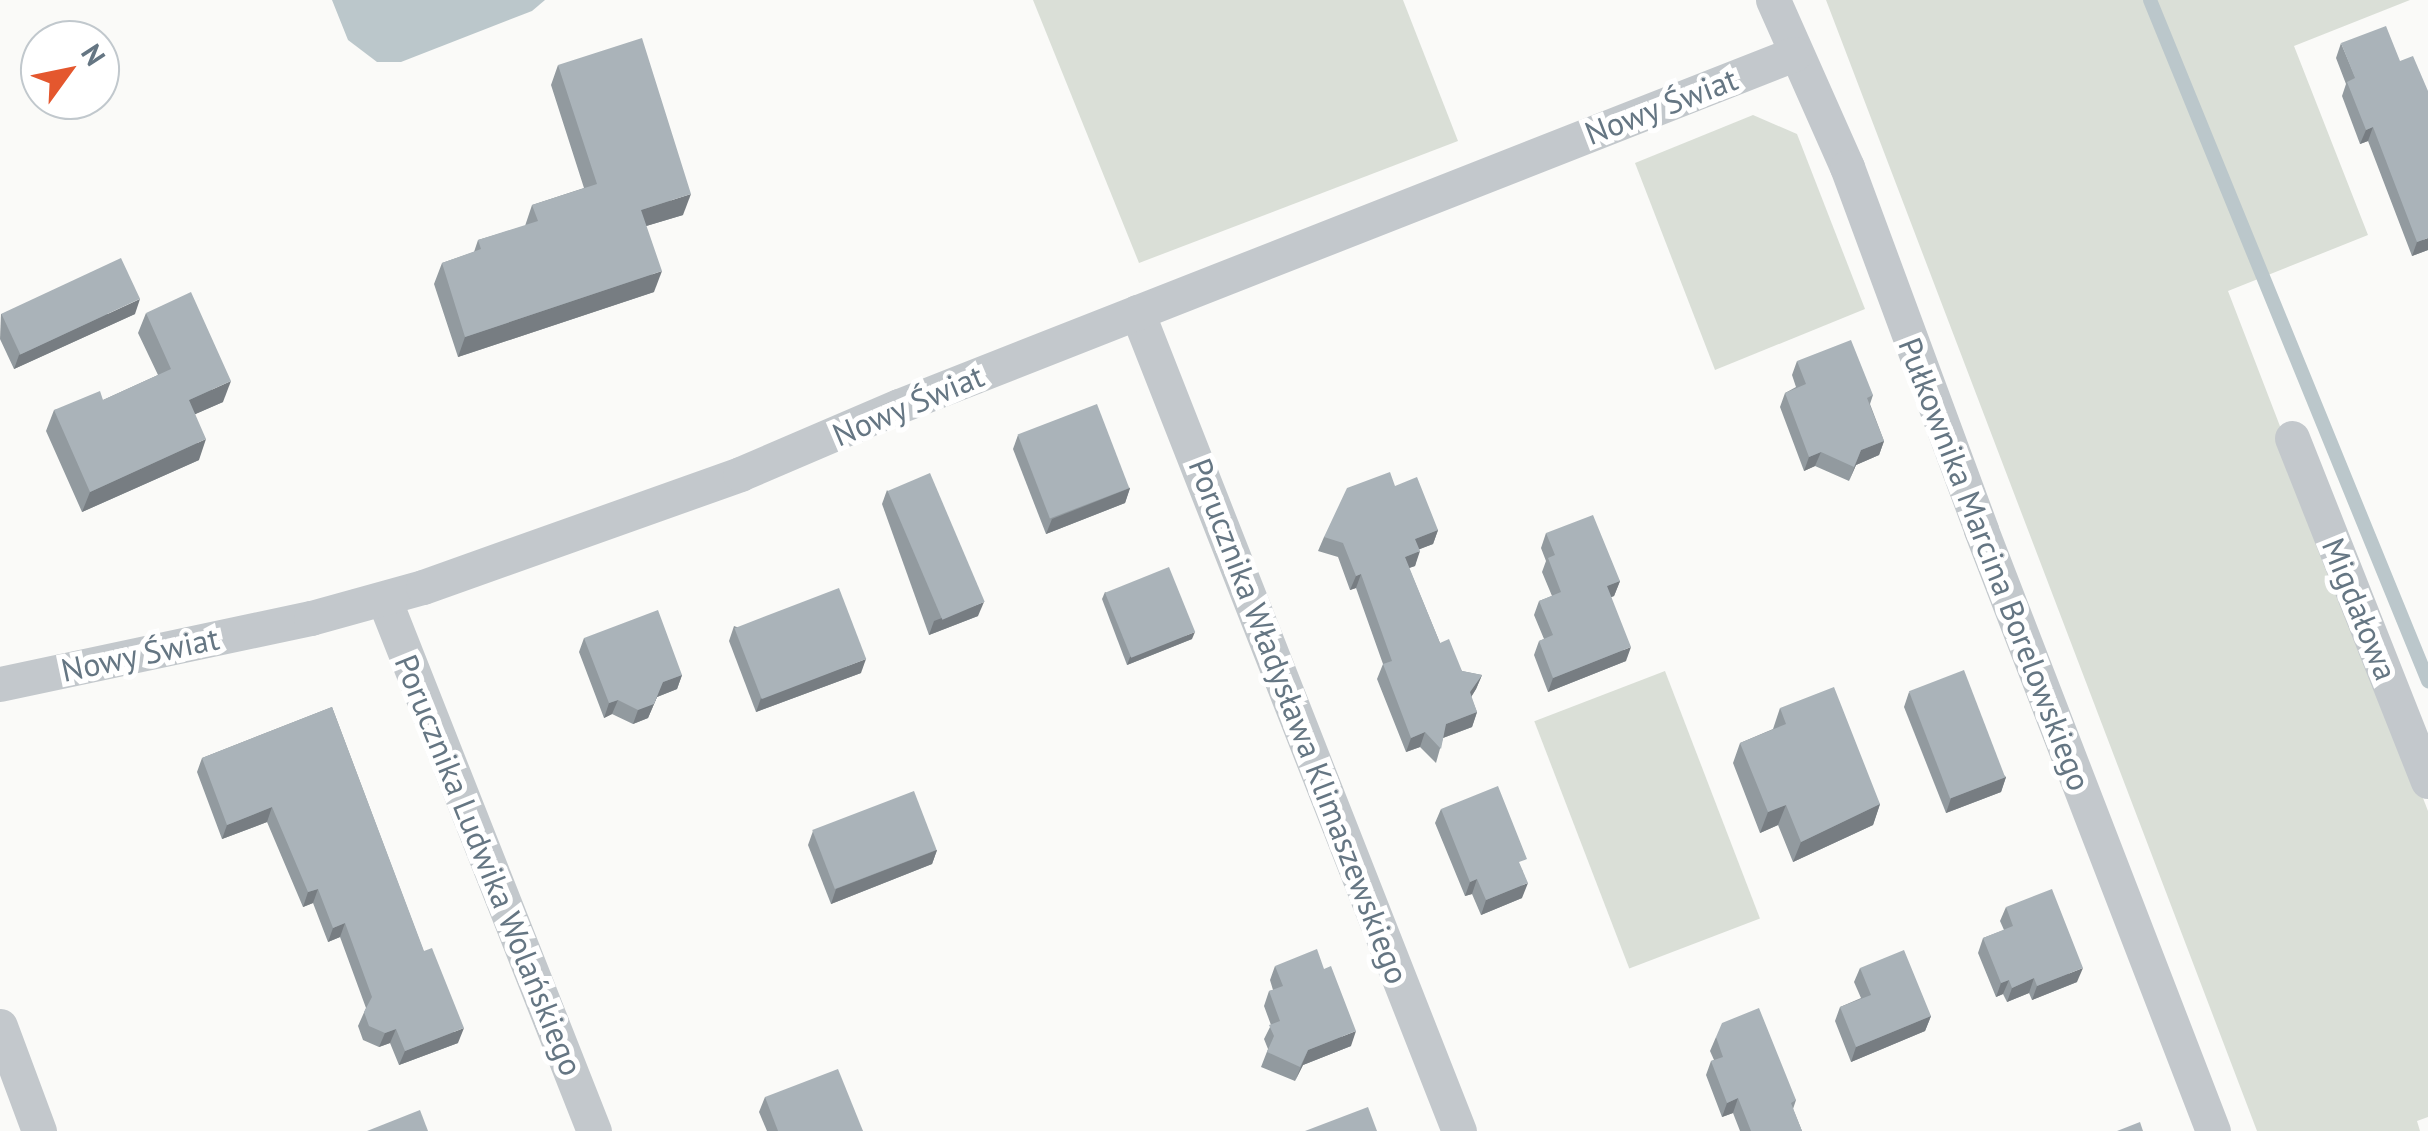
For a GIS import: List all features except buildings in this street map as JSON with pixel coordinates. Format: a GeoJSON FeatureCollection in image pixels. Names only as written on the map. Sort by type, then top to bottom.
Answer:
{"type":"FeatureCollection","features":[{"type":"Feature","properties":{"kind":"street","name":"Pułkownika Marcina Borelowskiego"},"geometry":{"type":"LineString","coordinates":[[1773,0],[1848,167],[1981,530],[2213,1131]]}},
{"type":"Feature","properties":{"kind":"street","name":"Nowy Świat"},"geometry":{"type":"LineString","coordinates":[[0,684],[384,599],[740,474],[1137,312],[1794,54]]}},
{"type":"Feature","properties":{"kind":"street","name":"Porucznika Władysława Klimaszewskiego"},"geometry":{"type":"LineString","coordinates":[[1137,312],[1460,1131]]}},
{"type":"Feature","properties":{"kind":"street","name":"Migdałowa"},"geometry":{"type":"LineString","coordinates":[[2292,438],[2428,781]]}},
{"type":"Feature","properties":{"kind":"street","name":"Porucznika Ludwika Wolańskiego"},"geometry":{"type":"LineString","coordinates":[[384,599],[594,1131]]}},
{"type":"Feature","properties":{"kind":"street"},"geometry":{"type":"LineString","coordinates":[[0,1026],[38,1131]]}},
{"type":"Feature","properties":{"kind":"shaded area"},"geometry":{"type":"Polygon","coordinates":[[[332,0],[545,0],[532,11],[401,62],[377,62],[348,40],[332,0]]]}},
{"type":"Feature","properties":{"kind":"shaded area"},"geometry":{"type":"Polygon","coordinates":[[[1033,0],[1403,0],[1458,141],[1139,263],[1033,0]]]}},
{"type":"Feature","properties":{"kind":"shaded area"},"geometry":{"type":"Polygon","coordinates":[[[1826,0],[2410,0],[2294,46],[2368,235],[2228,291],[2428,811],[2428,1117],[2417,1121],[2420,1131],[2257,1131],[1826,0]]]}},
{"type":"Feature","properties":{"kind":"shaded area"},"geometry":{"type":"Polygon","coordinates":[[[1753,115],[1797,134],[1865,309],[1715,370],[1635,163],[1753,115]]]}},
{"type":"Feature","properties":{"kind":"shaded area"},"geometry":{"type":"Polygon","coordinates":[[[1665,671],[1760,918],[1629,969],[1534,721],[1665,671]]]}},
{"type":"Feature","properties":{"kind":"waterway"},"geometry":{"type":"LineString","coordinates":[[2150,0],[2428,681]]}}]}
